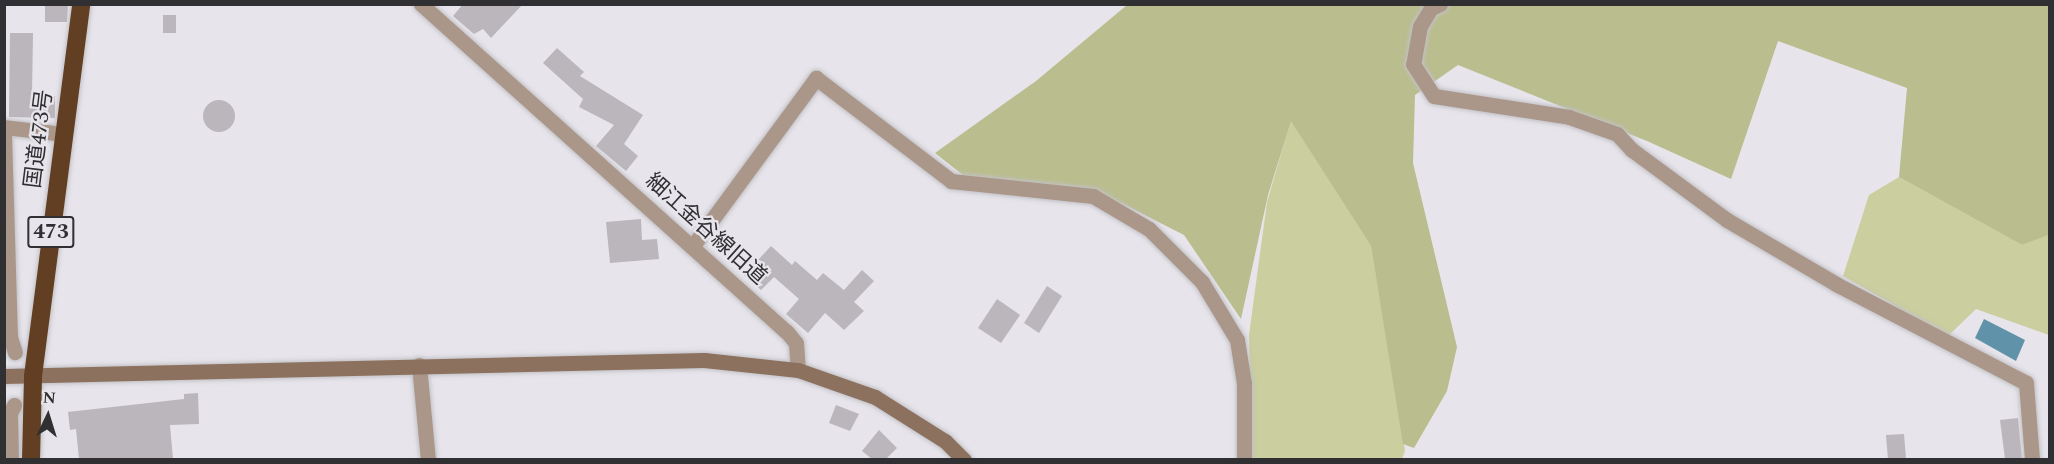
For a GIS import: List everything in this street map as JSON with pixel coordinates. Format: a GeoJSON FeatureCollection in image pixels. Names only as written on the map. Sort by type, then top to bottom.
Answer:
{"type":"FeatureCollection","features":[{"type":"Feature","properties":{"kind":"highway","name":"国道473号"},"geometry":{"type":"LineString","coordinates":[[31,459],[33,376],[81,4]]}},
{"type":"Feature","properties":{"kind":"street","name":"細江金谷線旧道"},"geometry":{"type":"LineString","coordinates":[[421,4],[796,343],[798,370]]}},
{"type":"Feature","properties":{"kind":"street"},"geometry":{"type":"LineString","coordinates":[[1440,4],[1431,8],[1420,26],[1413,64],[1434,96],[1569,117],[1617,134],[1632,150],[1727,220],[1836,284],[2026,383],[2032,459]]}},
{"type":"Feature","properties":{"kind":"street"},"geometry":{"type":"LineString","coordinates":[[692,247],[816,78],[951,181],[1093,196],[1149,229],[1202,282],[1237,340],[1244,383],[1244,459]]}},
{"type":"Feature","properties":{"kind":"street"},"geometry":{"type":"LineString","coordinates":[[4,127],[64,134]]}},
{"type":"Feature","properties":{"kind":"street"},"geometry":{"type":"LineString","coordinates":[[4,135],[10,338],[15,352]]}},
{"type":"Feature","properties":{"kind":"street"},"geometry":{"type":"LineString","coordinates":[[4,376],[704,360],[798,370],[875,397],[945,441],[964,459]]}},
{"type":"Feature","properties":{"kind":"street"},"geometry":{"type":"LineString","coordinates":[[419,365],[428,459]]}},
{"type":"Feature","properties":{"kind":"street"},"geometry":{"type":"LineString","coordinates":[[11,459],[10,413],[14,405]]}},
{"type":"Feature","properties":{"kind":"green space"},"geometry":{"type":"Polygon","coordinates":[[[1127,5],[2049,5],[2049,235],[2022,245],[1899,177],[1907,88],[1778,41],[1731,179],[1647,141],[1458,65],[1415,95],[1413,163],[1457,347],[1447,391],[1414,448],[1403,444],[1371,246],[1291,121],[1268,195],[1241,319],[1184,235],[1103,194],[963,175],[935,153],[1036,81],[1127,5]]]}},
{"type":"Feature","properties":{"kind":"green space"},"geometry":{"type":"Polygon","coordinates":[[[1291,120],[1371,246],[1405,451],[1402,459],[1251,460],[1249,335],[1267,202],[1291,120]]]}},
{"type":"Feature","properties":{"kind":"green space"},"geometry":{"type":"Polygon","coordinates":[[[1899,177],[2022,245],[2049,235],[2049,335],[1976,309],[1948,336],[1843,276],[1869,195],[1899,177]]]}},
{"type":"Feature","properties":{"kind":"water"},"geometry":{"type":"Polygon","coordinates":[[[1984,319],[2025,340],[2016,361],[1975,338],[1984,319]]]}},
{"type":"Feature","properties":{"kind":"building"},"geometry":{"type":"Polygon","coordinates":[[[45,4],[68,4],[67,22],[45,22],[45,4]]]}},
{"type":"Feature","properties":{"kind":"building"},"geometry":{"type":"Polygon","coordinates":[[[463,4],[523,4],[491,38],[483,29],[474,34],[453,16],[463,4]]]}},
{"type":"Feature","properties":{"kind":"building"},"geometry":{"type":"Polygon","coordinates":[[[163,15],[176,15],[176,33],[163,33],[163,15]]]}},
{"type":"Feature","properties":{"kind":"building"},"geometry":{"type":"Polygon","coordinates":[[[10,33],[33,33],[32,96],[55,96],[55,118],[9,117],[10,33]]]}},
{"type":"Feature","properties":{"kind":"building"},"geometry":{"type":"Polygon","coordinates":[[[557,48],[584,72],[580,76],[643,115],[624,144],[638,156],[626,171],[596,146],[614,125],[579,107],[583,99],[543,63],[557,48]]]}},
{"type":"Feature","properties":{"kind":"building"},"geometry":{"type":"Polygon","coordinates":[[[219,100],[231,104],[235,116],[231,128],[219,132],[207,128],[203,116],[207,104],[219,100]]]}},
{"type":"Feature","properties":{"kind":"building"},"geometry":{"type":"Polygon","coordinates":[[[641,219],[642,240],[657,239],[659,259],[610,263],[606,222],[641,219]]]}},
{"type":"Feature","properties":{"kind":"building"},"geometry":{"type":"Polygon","coordinates":[[[771,246],[792,265],[795,261],[817,280],[823,273],[844,290],[862,270],[874,281],[854,302],[864,311],[844,330],[825,313],[808,333],[786,314],[799,299],[774,277],[761,290],[744,275],[771,246]]]}},
{"type":"Feature","properties":{"kind":"building"},"geometry":{"type":"Polygon","coordinates":[[[1047,286],[1062,296],[1039,333],[1024,323],[1047,286]]]}},
{"type":"Feature","properties":{"kind":"building"},"geometry":{"type":"Polygon","coordinates":[[[997,299],[1020,315],[1001,343],[978,328],[997,299]]]}},
{"type":"Feature","properties":{"kind":"building"},"geometry":{"type":"Polygon","coordinates":[[[198,393],[199,424],[170,425],[173,459],[79,459],[76,429],[70,430],[68,412],[184,399],[184,394],[198,393]]]}},
{"type":"Feature","properties":{"kind":"building"},"geometry":{"type":"Polygon","coordinates":[[[836,405],[859,414],[850,431],[829,423],[836,405]]]}},
{"type":"Feature","properties":{"kind":"building"},"geometry":{"type":"Polygon","coordinates":[[[2018,418],[2022,459],[2005,459],[2000,420],[2018,418]]]}},
{"type":"Feature","properties":{"kind":"building"},"geometry":{"type":"Polygon","coordinates":[[[879,430],[897,448],[886,459],[872,459],[862,451],[879,430]]]}},
{"type":"Feature","properties":{"kind":"building"},"geometry":{"type":"Polygon","coordinates":[[[1904,434],[1906,459],[1888,459],[1886,435],[1904,434]]]}}]}
